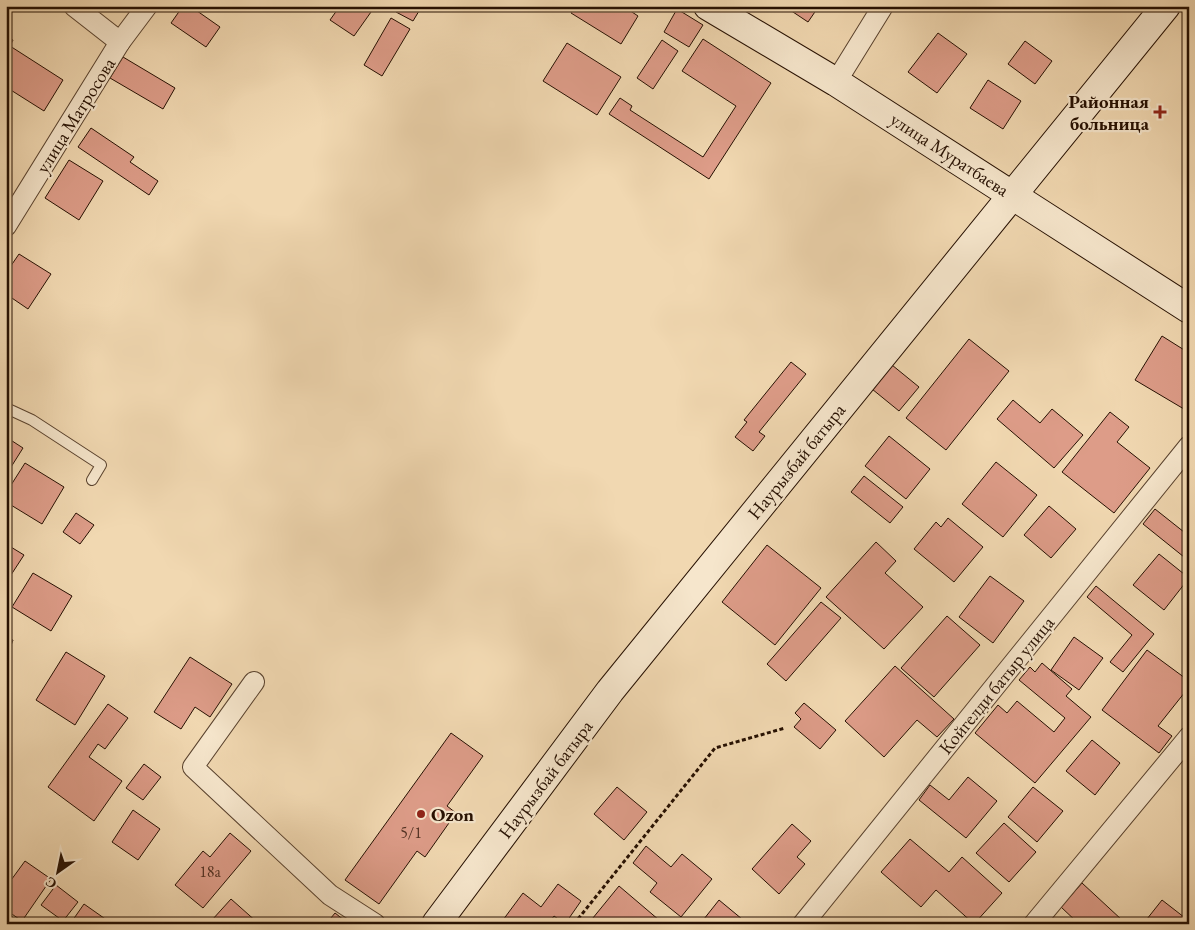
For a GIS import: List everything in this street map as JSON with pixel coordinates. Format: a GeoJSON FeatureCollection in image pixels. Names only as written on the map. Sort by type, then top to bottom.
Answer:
{"type":"FeatureCollection","features":[{"type":"Feature","properties":{"kind":"main road","name":"улица Муратбаева"},"geometry":{"type":"LineString","coordinates":[[708,6],[836,82],[1189,309]]}},
{"type":"Feature","properties":{"kind":"main road","name":"Наурызбай батыра"},"geometry":{"type":"LineString","coordinates":[[436,924],[610,691],[1166,6]]}},
{"type":"Feature","properties":{"kind":"street"},"geometry":{"type":"LineString","coordinates":[[74,6],[120,42]]}},
{"type":"Feature","properties":{"kind":"street","name":"улица Матросова"},"geometry":{"type":"LineString","coordinates":[[6,226],[120,42],[147,6]]}},
{"type":"Feature","properties":{"kind":"street"},"geometry":{"type":"LineString","coordinates":[[836,82],[883,6]]}},
{"type":"Feature","properties":{"kind":"street","name":"Койгелди батыр улица"},"geometry":{"type":"LineString","coordinates":[[803,924],[1189,446]]}},
{"type":"Feature","properties":{"kind":"street"},"geometry":{"type":"LineString","coordinates":[[254,682],[193,767],[330,894],[375,924]]}},
{"type":"Feature","properties":{"kind":"street"},"geometry":{"type":"LineString","coordinates":[[1038,922],[1189,737]]}},
{"type":"Feature","properties":{"kind":"lane"},"geometry":{"type":"LineString","coordinates":[[6,408],[32,420],[101,465],[92,480]]}},
{"type":"Feature","properties":{"kind":"path"},"geometry":{"type":"LineString","coordinates":[[574,924],[715,748],[785,728]]}},
{"type":"Feature","properties":{"kind":"building"},"geometry":{"type":"Polygon","coordinates":[[[183,6],[190,6],[220,27],[206,47],[171,23],[183,6]]]}},
{"type":"Feature","properties":{"kind":"building"},"geometry":{"type":"Polygon","coordinates":[[[340,6],[363,6],[371,12],[354,36],[330,20],[340,6]]]}},
{"type":"Feature","properties":{"kind":"building"},"geometry":{"type":"Polygon","coordinates":[[[399,6],[422,6],[413,21],[396,12],[399,6]]]}},
{"type":"Feature","properties":{"kind":"building"},"geometry":{"type":"Polygon","coordinates":[[[575,6],[623,6],[638,16],[621,44],[571,13],[575,6]]]}},
{"type":"Feature","properties":{"kind":"building"},"geometry":{"type":"Polygon","coordinates":[[[784,6],[819,6],[808,22],[784,6]]]}},
{"type":"Feature","properties":{"kind":"building"},"geometry":{"type":"Polygon","coordinates":[[[677,9],[703,25],[689,47],[664,32],[677,9]]]}},
{"type":"Feature","properties":{"kind":"building"},"geometry":{"type":"Polygon","coordinates":[[[391,18],[410,29],[382,76],[364,65],[391,18]]]}},
{"type":"Feature","properties":{"kind":"building"},"geometry":{"type":"Polygon","coordinates":[[[938,33],[967,54],[937,93],[908,72],[938,33]]]}},
{"type":"Feature","properties":{"kind":"building"},"geometry":{"type":"Polygon","coordinates":[[[6,36],[13,40],[10,46],[63,80],[44,111],[6,87],[10,76],[6,73],[6,36]]]}},
{"type":"Feature","properties":{"kind":"building"},"geometry":{"type":"Polygon","coordinates":[[[703,39],[771,83],[709,179],[609,114],[620,98],[632,106],[630,110],[703,157],[736,106],[682,71],[703,39]]]}},
{"type":"Feature","properties":{"kind":"building"},"geometry":{"type":"Polygon","coordinates":[[[662,40],[678,51],[653,89],[637,78],[662,40]]]}},
{"type":"Feature","properties":{"kind":"building"},"geometry":{"type":"Polygon","coordinates":[[[1025,41],[1052,61],[1035,84],[1008,64],[1025,41]]]}},
{"type":"Feature","properties":{"kind":"building"},"geometry":{"type":"Polygon","coordinates":[[[567,43],[621,77],[597,115],[543,81],[567,43]]]}},
{"type":"Feature","properties":{"kind":"building"},"geometry":{"type":"Polygon","coordinates":[[[123,57],[175,88],[163,109],[110,78],[123,57]]]}},
{"type":"Feature","properties":{"kind":"building"},"geometry":{"type":"Polygon","coordinates":[[[988,80],[1021,101],[1003,129],[970,108],[988,80]]]}},
{"type":"Feature","properties":{"kind":"building"},"geometry":{"type":"Polygon","coordinates":[[[91,128],[134,157],[130,162],[158,181],[149,195],[78,147],[91,128]]]}},
{"type":"Feature","properties":{"kind":"building"},"geometry":{"type":"Polygon","coordinates":[[[69,160],[103,181],[79,220],[45,198],[69,160]]]}},
{"type":"Feature","properties":{"kind":"building"},"geometry":{"type":"Polygon","coordinates":[[[19,254],[51,274],[28,309],[6,294],[6,273],[19,254]]]}},
{"type":"Feature","properties":{"kind":"building"},"geometry":{"type":"Polygon","coordinates":[[[1162,336],[1189,353],[1189,412],[1135,380],[1162,336]]]}},
{"type":"Feature","properties":{"kind":"building"},"geometry":{"type":"Polygon","coordinates":[[[969,339],[1009,371],[946,450],[906,418],[969,339]]]}},
{"type":"Feature","properties":{"kind":"building"},"geometry":{"type":"Polygon","coordinates":[[[791,362],[806,374],[759,432],[765,436],[753,451],[735,437],[747,422],[744,420],[791,362]]]}},
{"type":"Feature","properties":{"kind":"building"},"geometry":{"type":"Polygon","coordinates":[[[892,365],[919,387],[899,411],[872,389],[892,365]]]}},
{"type":"Feature","properties":{"kind":"building"},"geometry":{"type":"Polygon","coordinates":[[[1013,400],[1040,423],[1052,409],[1083,435],[1054,468],[997,419],[1013,400]]]}},
{"type":"Feature","properties":{"kind":"building"},"geometry":{"type":"Polygon","coordinates":[[[1110,412],[1129,427],[1117,442],[1150,468],[1114,513],[1062,472],[1110,412]]]}},
{"type":"Feature","properties":{"kind":"building"},"geometry":{"type":"Polygon","coordinates":[[[889,436],[930,469],[906,499],[865,466],[889,436]]]}},
{"type":"Feature","properties":{"kind":"building"},"geometry":{"type":"Polygon","coordinates":[[[6,437],[23,448],[6,475],[6,437]]]}},
{"type":"Feature","properties":{"kind":"building"},"geometry":{"type":"Polygon","coordinates":[[[996,462],[1037,495],[1003,537],[962,504],[996,462]]]}},
{"type":"Feature","properties":{"kind":"building"},"geometry":{"type":"Polygon","coordinates":[[[25,463],[64,487],[42,524],[6,502],[6,493],[25,463]]]}},
{"type":"Feature","properties":{"kind":"building"},"geometry":{"type":"Polygon","coordinates":[[[864,476],[903,507],[890,523],[851,492],[864,476]]]}},
{"type":"Feature","properties":{"kind":"building"},"geometry":{"type":"Polygon","coordinates":[[[1049,506],[1076,529],[1051,558],[1024,535],[1049,506]]]}},
{"type":"Feature","properties":{"kind":"building"},"geometry":{"type":"Polygon","coordinates":[[[1155,509],[1189,536],[1189,561],[1143,524],[1155,509]]]}},
{"type":"Feature","properties":{"kind":"building"},"geometry":{"type":"Polygon","coordinates":[[[76,513],[94,525],[80,544],[63,532],[76,513]]]}},
{"type":"Feature","properties":{"kind":"building"},"geometry":{"type":"Polygon","coordinates":[[[948,518],[983,547],[954,582],[914,549],[936,522],[941,527],[948,518]]]}},
{"type":"Feature","properties":{"kind":"building"},"geometry":{"type":"Polygon","coordinates":[[[876,542],[896,561],[885,573],[923,607],[884,649],[826,597],[876,542]]]}},
{"type":"Feature","properties":{"kind":"building"},"geometry":{"type":"Polygon","coordinates":[[[6,544],[24,555],[9,578],[6,576],[6,544]]]}},
{"type":"Feature","properties":{"kind":"building"},"geometry":{"type":"Polygon","coordinates":[[[767,545],[821,588],[775,645],[722,602],[767,545]]]}},
{"type":"Feature","properties":{"kind":"building"},"geometry":{"type":"Polygon","coordinates":[[[1159,554],[1189,578],[1164,610],[1133,585],[1159,554]]]}},
{"type":"Feature","properties":{"kind":"building"},"geometry":{"type":"Polygon","coordinates":[[[33,573],[72,596],[51,631],[12,607],[33,573]]]}},
{"type":"Feature","properties":{"kind":"building"},"geometry":{"type":"Polygon","coordinates":[[[990,576],[1024,601],[993,643],[959,617],[990,576]]]}},
{"type":"Feature","properties":{"kind":"building"},"geometry":{"type":"Polygon","coordinates":[[[1096,586],[1154,634],[1123,672],[1110,662],[1132,635],[1087,597],[1096,586]]]}},
{"type":"Feature","properties":{"kind":"building"},"geometry":{"type":"Polygon","coordinates":[[[821,602],[841,618],[786,681],[767,664],[821,602]]]}},
{"type":"Feature","properties":{"kind":"building"},"geometry":{"type":"Polygon","coordinates":[[[947,616],[980,645],[934,697],[901,668],[947,616]]]}},
{"type":"Feature","properties":{"kind":"building"},"geometry":{"type":"Polygon","coordinates":[[[1074,637],[1103,658],[1079,690],[1051,670],[1074,637]]]}},
{"type":"Feature","properties":{"kind":"building"},"geometry":{"type":"Polygon","coordinates":[[[6,638],[13,640],[6,660],[6,638]]]}},
{"type":"Feature","properties":{"kind":"building"},"geometry":{"type":"Polygon","coordinates":[[[1147,650],[1189,681],[1189,687],[1158,726],[1172,736],[1159,753],[1102,710],[1147,650]]]}},
{"type":"Feature","properties":{"kind":"building"},"geometry":{"type":"Polygon","coordinates":[[[66,652],[105,676],[75,725],[36,700],[66,652]]]}},
{"type":"Feature","properties":{"kind":"building"},"geometry":{"type":"Polygon","coordinates":[[[190,657],[232,684],[210,717],[195,707],[181,729],[154,712],[190,657]]]}},
{"type":"Feature","properties":{"kind":"building"},"geometry":{"type":"Polygon","coordinates":[[[1042,663],[1072,689],[1066,696],[1091,717],[1035,783],[975,733],[998,705],[1007,713],[1017,701],[1054,732],[1065,718],[1019,680],[1030,667],[1035,672],[1042,663]]]}},
{"type":"Feature","properties":{"kind":"building"},"geometry":{"type":"Polygon","coordinates":[[[895,666],[954,719],[937,737],[917,720],[884,757],[845,721],[895,666]]]}},
{"type":"Feature","properties":{"kind":"building"},"geometry":{"type":"Polygon","coordinates":[[[804,703],[836,730],[820,749],[794,727],[801,719],[795,713],[804,703]]]}},
{"type":"Feature","properties":{"kind":"building"},"geometry":{"type":"Polygon","coordinates":[[[108,704],[128,718],[105,749],[98,744],[89,757],[122,781],[94,821],[48,787],[108,704]]]}},
{"type":"Feature","properties":{"kind":"building"},"geometry":{"type":"Polygon","coordinates":[[[451,733],[483,756],[447,806],[456,813],[425,857],[417,851],[379,904],[345,880],[451,733]]]}},
{"type":"Feature","properties":{"kind":"building"},"geometry":{"type":"Polygon","coordinates":[[[1092,740],[1120,763],[1095,795],[1066,771],[1092,740]]]}},
{"type":"Feature","properties":{"kind":"building"},"geometry":{"type":"Polygon","coordinates":[[[144,764],[161,777],[143,800],[126,788],[144,764]]]}},
{"type":"Feature","properties":{"kind":"building"},"geometry":{"type":"Polygon","coordinates":[[[968,777],[997,801],[966,838],[919,800],[930,785],[949,800],[968,777]]]}},
{"type":"Feature","properties":{"kind":"building"},"geometry":{"type":"Polygon","coordinates":[[[617,787],[647,812],[624,840],[594,814],[617,787]]]}},
{"type":"Feature","properties":{"kind":"building"},"geometry":{"type":"Polygon","coordinates":[[[1033,787],[1063,811],[1037,842],[1008,817],[1033,787]]]}},
{"type":"Feature","properties":{"kind":"building"},"geometry":{"type":"Polygon","coordinates":[[[133,810],[160,829],[138,860],[112,842],[133,810]]]}},
{"type":"Feature","properties":{"kind":"building"},"geometry":{"type":"Polygon","coordinates":[[[1004,823],[1036,852],[1009,882],[976,853],[1004,823]]]}},
{"type":"Feature","properties":{"kind":"building"},"geometry":{"type":"Polygon","coordinates":[[[792,824],[811,841],[797,857],[805,864],[779,894],[752,869],[792,824]]]}},
{"type":"Feature","properties":{"kind":"building"},"geometry":{"type":"Polygon","coordinates":[[[230,833],[251,851],[203,908],[175,885],[203,851],[210,857],[230,833]]]}},
{"type":"Feature","properties":{"kind":"building"},"geometry":{"type":"Polygon","coordinates":[[[910,839],[949,872],[962,857],[1002,893],[974,924],[936,890],[921,907],[881,872],[910,839]]]}},
{"type":"Feature","properties":{"kind":"building"},"geometry":{"type":"Polygon","coordinates":[[[646,846],[671,867],[682,854],[712,879],[681,917],[650,892],[657,883],[633,863],[646,846]]]}},
{"type":"Feature","properties":{"kind":"building"},"geometry":{"type":"Polygon","coordinates":[[[25,861],[51,879],[22,921],[6,910],[6,887],[25,861]]]}},
{"type":"Feature","properties":{"kind":"building"},"geometry":{"type":"Polygon","coordinates":[[[1082,883],[1122,920],[1119,924],[1079,924],[1061,907],[1082,883]]]}},
{"type":"Feature","properties":{"kind":"building"},"geometry":{"type":"Polygon","coordinates":[[[558,884],[581,901],[565,924],[554,916],[548,924],[500,924],[523,893],[541,907],[558,884]]]}},
{"type":"Feature","properties":{"kind":"building"},"geometry":{"type":"Polygon","coordinates":[[[56,885],[78,902],[63,921],[41,905],[56,885]]]}},
{"type":"Feature","properties":{"kind":"building"},"geometry":{"type":"Polygon","coordinates":[[[619,886],[659,920],[656,924],[588,924],[619,886]]]}},
{"type":"Feature","properties":{"kind":"building"},"geometry":{"type":"Polygon","coordinates":[[[231,899],[258,923],[216,924],[212,920],[231,899]]]}},
{"type":"Feature","properties":{"kind":"building"},"geometry":{"type":"Polygon","coordinates":[[[719,900],[748,924],[700,924],[719,900]]]}},
{"type":"Feature","properties":{"kind":"building"},"geometry":{"type":"Polygon","coordinates":[[[1162,900],[1189,921],[1189,924],[1143,924],[1162,900]]]}},
{"type":"Feature","properties":{"kind":"building"},"geometry":{"type":"Polygon","coordinates":[[[84,904],[111,923],[70,924],[84,904]]]}},
{"type":"Feature","properties":{"kind":"building"},"geometry":{"type":"Polygon","coordinates":[[[335,913],[349,924],[326,924],[335,913]]]}},
{"type":"Feature","properties":{"kind":"place","name":"Районная больница"},"geometry":{"type":"Point","coordinates":[1160,112]}},
{"type":"Feature","properties":{"kind":"place","name":"Ozon"},"geometry":{"type":"Point","coordinates":[421,814]}}]}
